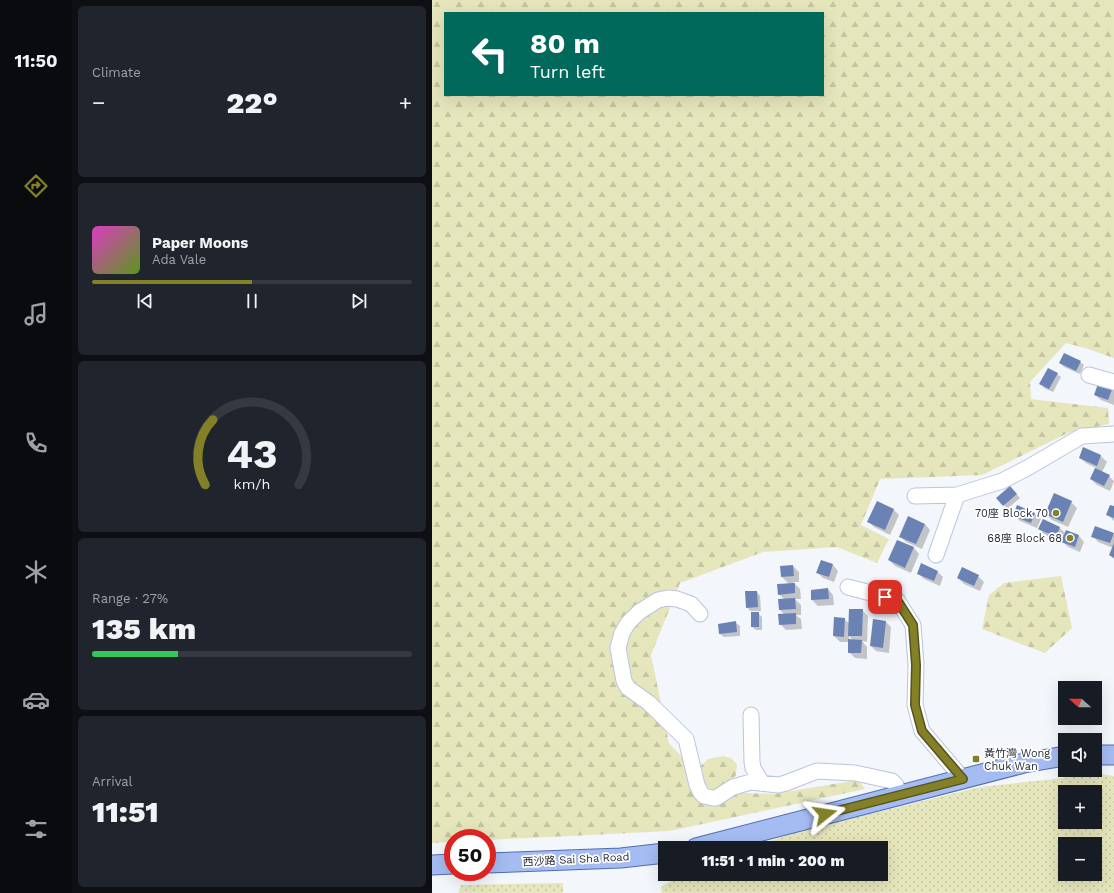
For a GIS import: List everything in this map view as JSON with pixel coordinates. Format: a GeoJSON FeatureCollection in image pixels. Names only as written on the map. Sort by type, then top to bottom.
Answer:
{"type":"FeatureCollection","features":[{"type":"Feature","properties":{"kind":"main road"},"geometry":{"type":"LineString","coordinates":[[1102,754],[1114,755]]}},
{"type":"Feature","properties":{"kind":"main road"},"geometry":{"type":"LineString","coordinates":[[723,841],[1024,763],[1058,757]]}},
{"type":"Feature","properties":{"kind":"main road","name":"西沙路 Sai Sha Road"},"geometry":{"type":"LineString","coordinates":[[496,863],[621,858],[658,854]]}},
{"type":"Feature","properties":{"kind":"main road"},"geometry":{"type":"LineString","coordinates":[[432,865],[444,864]]}},
{"type":"Feature","properties":{"kind":"street"},"geometry":{"type":"LineString","coordinates":[[1089,375],[1114,382]]}},
{"type":"Feature","properties":{"kind":"street"},"geometry":{"type":"LineString","coordinates":[[915,496],[957,495],[1002,481],[1082,436],[1114,434]]}},
{"type":"Feature","properties":{"kind":"street"},"geometry":{"type":"LineString","coordinates":[[936,556],[957,495]]}},
{"type":"Feature","properties":{"kind":"street"},"geometry":{"type":"LineString","coordinates":[[848,586],[897,600],[913,625],[916,665],[915,705],[922,731],[963,779]]}},
{"type":"Feature","properties":{"kind":"street"},"geometry":{"type":"LineString","coordinates":[[700,614],[691,604],[677,599],[668,598],[658,600],[639,612],[628,623],[622,633],[618,648],[624,681],[628,688],[649,703],[684,733],[697,785],[704,796],[716,798],[729,789],[741,784],[753,782],[778,785],[786,784],[817,772],[855,773],[882,778],[894,782],[898,795]]}},
{"type":"Feature","properties":{"kind":"street"},"geometry":{"type":"LineString","coordinates":[[751,715],[752,762],[753,768],[762,783]]}},
{"type":"Feature","properties":{"kind":"green space"},"geometry":{"type":"Polygon","coordinates":[[[432,0],[1114,0],[1114,358],[1066,343],[1030,382],[1031,399],[1108,408],[1109,424],[1068,433],[982,475],[880,479],[861,525],[889,539],[877,563],[837,547],[763,552],[680,583],[651,655],[669,743],[695,771],[708,759],[723,756],[731,758],[737,764],[736,775],[722,792],[773,794],[858,780],[865,789],[670,831],[496,840],[496,829],[444,829],[444,842],[432,843],[432,0]]]}},
{"type":"Feature","properties":{"kind":"green space"},"geometry":{"type":"Polygon","coordinates":[[[1061,576],[1072,628],[1045,653],[982,629],[989,595],[1004,583],[1061,576]]]}},
{"type":"Feature","properties":{"kind":"green space"},"geometry":{"type":"Polygon","coordinates":[[[1102,774],[1114,776],[1114,893],[662,893],[661,887],[671,881],[888,881],[888,841],[771,841],[797,832],[980,787],[1072,777],[1102,777],[1102,774]]]}},
{"type":"Feature","properties":{"kind":"green space"},"geometry":{"type":"Polygon","coordinates":[[[563,883],[563,893],[458,893],[461,885],[563,883]]]}},
{"type":"Feature","properties":{"kind":"building"},"geometry":{"type":"Polygon","coordinates":[[[1064,353],[1081,361],[1076,371],[1059,363],[1064,353]]]}},
{"type":"Feature","properties":{"kind":"building"},"geometry":{"type":"Polygon","coordinates":[[[1048,368],[1058,373],[1049,389],[1039,384],[1048,368]]]}},
{"type":"Feature","properties":{"kind":"building"},"geometry":{"type":"Polygon","coordinates":[[[1099,381],[1113,387],[1108,400],[1094,395],[1099,381]]]}},
{"type":"Feature","properties":{"kind":"building"},"geometry":{"type":"Polygon","coordinates":[[[1083,447],[1101,455],[1097,466],[1079,458],[1083,447]]]}},
{"type":"Feature","properties":{"kind":"building"},"geometry":{"type":"Polygon","coordinates":[[[1095,468],[1110,475],[1104,486],[1090,479],[1095,468]]]}},
{"type":"Feature","properties":{"kind":"building"},"geometry":{"type":"Polygon","coordinates":[[[1010,486],[1017,494],[1003,506],[996,498],[1010,486]]]}},
{"type":"Feature","properties":{"kind":"building"},"geometry":{"type":"Polygon","coordinates":[[[1054,493],[1072,501],[1063,522],[1045,514],[1054,493]]]}},
{"type":"Feature","properties":{"kind":"building"},"geometry":{"type":"Polygon","coordinates":[[[877,501],[894,509],[885,530],[867,522],[877,501]]]}},
{"type":"Feature","properties":{"kind":"building"},"geometry":{"type":"Polygon","coordinates":[[[1017,505],[1035,513],[1031,523],[1013,516],[1017,505]]]}},
{"type":"Feature","properties":{"kind":"building"},"geometry":{"type":"Polygon","coordinates":[[[1110,505],[1114,506],[1114,518],[1106,515],[1110,505]]]}},
{"type":"Feature","properties":{"kind":"building"},"geometry":{"type":"Polygon","coordinates":[[[908,516],[925,524],[916,544],[899,537],[908,516]]]}},
{"type":"Feature","properties":{"kind":"building"},"geometry":{"type":"Polygon","coordinates":[[[1043,519],[1060,527],[1056,537],[1038,529],[1043,519]]]}},
{"type":"Feature","properties":{"kind":"building"},"geometry":{"type":"Polygon","coordinates":[[[1095,526],[1114,533],[1110,543],[1091,537],[1095,526]]]}},
{"type":"Feature","properties":{"kind":"building","name":"68座 Block 68"},"geometry":{"type":"Polygon","coordinates":[[[1066,530],[1079,535],[1075,547],[1061,542],[1066,530]]]}},
{"type":"Feature","properties":{"kind":"building"},"geometry":{"type":"Polygon","coordinates":[[[897,540],[914,547],[905,568],[888,560],[897,540]]]}},
{"type":"Feature","properties":{"kind":"building"},"geometry":{"type":"Polygon","coordinates":[[[1114,543],[1114,558],[1109,555],[1114,543]]]}},
{"type":"Feature","properties":{"kind":"building"},"geometry":{"type":"Polygon","coordinates":[[[821,560],[833,564],[829,577],[816,573],[821,560]]]}},
{"type":"Feature","properties":{"kind":"building"},"geometry":{"type":"Polygon","coordinates":[[[921,563],[938,571],[934,581],[917,574],[921,563]]]}},
{"type":"Feature","properties":{"kind":"building"},"geometry":{"type":"Polygon","coordinates":[[[793,565],[794,576],[781,577],[780,566],[793,565]]]}},
{"type":"Feature","properties":{"kind":"building"},"geometry":{"type":"Polygon","coordinates":[[[962,567],[979,575],[974,586],[957,578],[962,567]]]}},
{"type":"Feature","properties":{"kind":"building"},"geometry":{"type":"Polygon","coordinates":[[[795,583],[795,593],[778,595],[777,584],[795,583]]]}},
{"type":"Feature","properties":{"kind":"building"},"geometry":{"type":"Polygon","coordinates":[[[828,588],[829,599],[811,600],[811,590],[828,588]]]}},
{"type":"Feature","properties":{"kind":"building"},"geometry":{"type":"Polygon","coordinates":[[[745,591],[757,591],[758,607],[746,608],[745,591]]]}},
{"type":"Feature","properties":{"kind":"building"},"geometry":{"type":"Polygon","coordinates":[[[795,598],[796,609],[779,610],[778,599],[795,598]]]}},
{"type":"Feature","properties":{"kind":"building"},"geometry":{"type":"Polygon","coordinates":[[[849,609],[863,609],[862,636],[848,636],[849,609]]]}},
{"type":"Feature","properties":{"kind":"building"},"geometry":{"type":"Polygon","coordinates":[[[751,612],[759,612],[759,627],[751,627],[751,612]]]}},
{"type":"Feature","properties":{"kind":"building"},"geometry":{"type":"Polygon","coordinates":[[[796,613],[796,624],[779,625],[778,614],[796,613]]]}},
{"type":"Feature","properties":{"kind":"building"},"geometry":{"type":"Polygon","coordinates":[[[834,617],[845,618],[844,637],[833,636],[834,617]]]}},
{"type":"Feature","properties":{"kind":"building"},"geometry":{"type":"Polygon","coordinates":[[[873,619],[886,621],[883,648],[870,646],[873,619]]]}},
{"type":"Feature","properties":{"kind":"building"},"geometry":{"type":"Polygon","coordinates":[[[736,621],[737,632],[719,634],[718,624],[736,621]]]}},
{"type":"Feature","properties":{"kind":"building"},"geometry":{"type":"Polygon","coordinates":[[[848,639],[862,640],[861,653],[848,653],[848,639]]]}},
{"type":"Feature","properties":{"kind":"place","name":"70座 Block 70"},"geometry":{"type":"Point","coordinates":[1056,513]}},
{"type":"Feature","properties":{"kind":"place","name":"68座 Block 68"},"geometry":{"type":"Point","coordinates":[1070,538]}},
{"type":"Feature","properties":{"kind":"place","name":"黃竹灣 Wong Chuk Wan"},"geometry":{"type":"Point","coordinates":[976,759]}},
{"type":"Feature","properties":{"kind":"route"},"geometry":{"type":"LineString","coordinates":[[825,814],[963,779],[922,731],[915,705],[916,665],[913,625],[897,600],[885,597]]}}]}
